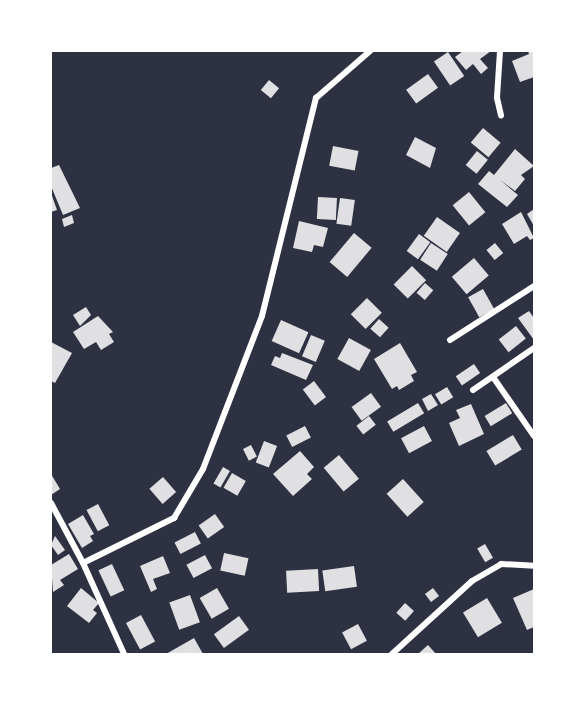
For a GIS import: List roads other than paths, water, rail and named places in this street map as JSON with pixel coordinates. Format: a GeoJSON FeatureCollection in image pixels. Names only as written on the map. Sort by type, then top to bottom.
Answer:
{"type":"FeatureCollection","features":[{"type":"Feature","properties":{"kind":"street"},"geometry":{"type":"LineString","coordinates":[[83,563],[174,518],[203,469],[262,316],[316,98],[370,51]]}},
{"type":"Feature","properties":{"kind":"street"},"geometry":{"type":"LineString","coordinates":[[500,51],[497,98],[501,116]]}},
{"type":"Feature","properties":{"kind":"street"},"geometry":{"type":"LineString","coordinates":[[450,340],[534,286]]}},
{"type":"Feature","properties":{"kind":"street"},"geometry":{"type":"LineString","coordinates":[[473,390],[534,348]]}},
{"type":"Feature","properties":{"kind":"street"},"geometry":{"type":"LineString","coordinates":[[493,377],[534,436]]}},
{"type":"Feature","properties":{"kind":"street"},"geometry":{"type":"LineString","coordinates":[[51,503],[83,563],[124,654]]}},
{"type":"Feature","properties":{"kind":"street"},"geometry":{"type":"LineString","coordinates":[[392,654],[472,580],[501,564],[534,566]]}}]}
